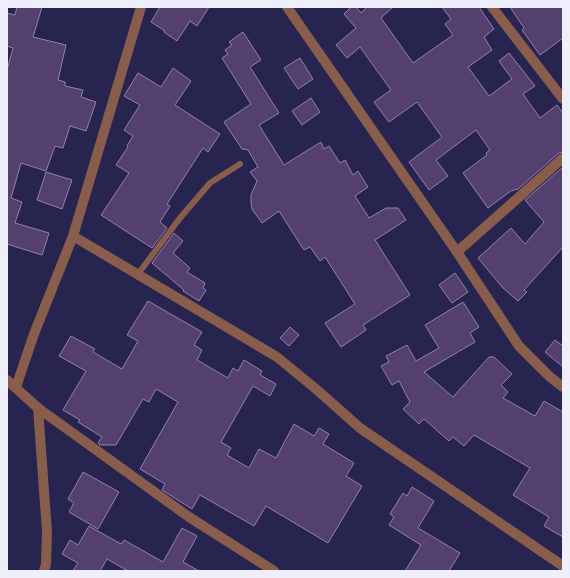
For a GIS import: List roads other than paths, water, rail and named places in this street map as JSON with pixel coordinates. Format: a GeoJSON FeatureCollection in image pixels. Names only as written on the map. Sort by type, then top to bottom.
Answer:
{"type":"FeatureCollection","features":[{"type":"Feature","properties":{"kind":"street"},"geometry":{"type":"LineString","coordinates":[[16,387],[34,334],[73,236],[141,7]]}},
{"type":"Feature","properties":{"kind":"street"},"geometry":{"type":"LineString","coordinates":[[288,7],[457,252],[519,346],[550,377],[563,387]]}},
{"type":"Feature","properties":{"kind":"street"},"geometry":{"type":"LineString","coordinates":[[492,7],[563,99]]}},
{"type":"Feature","properties":{"kind":"street"},"geometry":{"type":"LineString","coordinates":[[457,252],[563,158]]}},
{"type":"Feature","properties":{"kind":"street"},"geometry":{"type":"LineString","coordinates":[[73,236],[276,356],[360,428],[563,566]]}},
{"type":"Feature","properties":{"kind":"street"},"geometry":{"type":"LineString","coordinates":[[7,380],[38,408],[189,517],[274,571]]}},
{"type":"Feature","properties":{"kind":"street"},"geometry":{"type":"LineString","coordinates":[[38,408],[47,532],[46,564],[44,571]]}},
{"type":"Feature","properties":{"kind":"lane"},"geometry":{"type":"LineString","coordinates":[[138,274],[180,218],[210,184],[240,164]]}}]}
